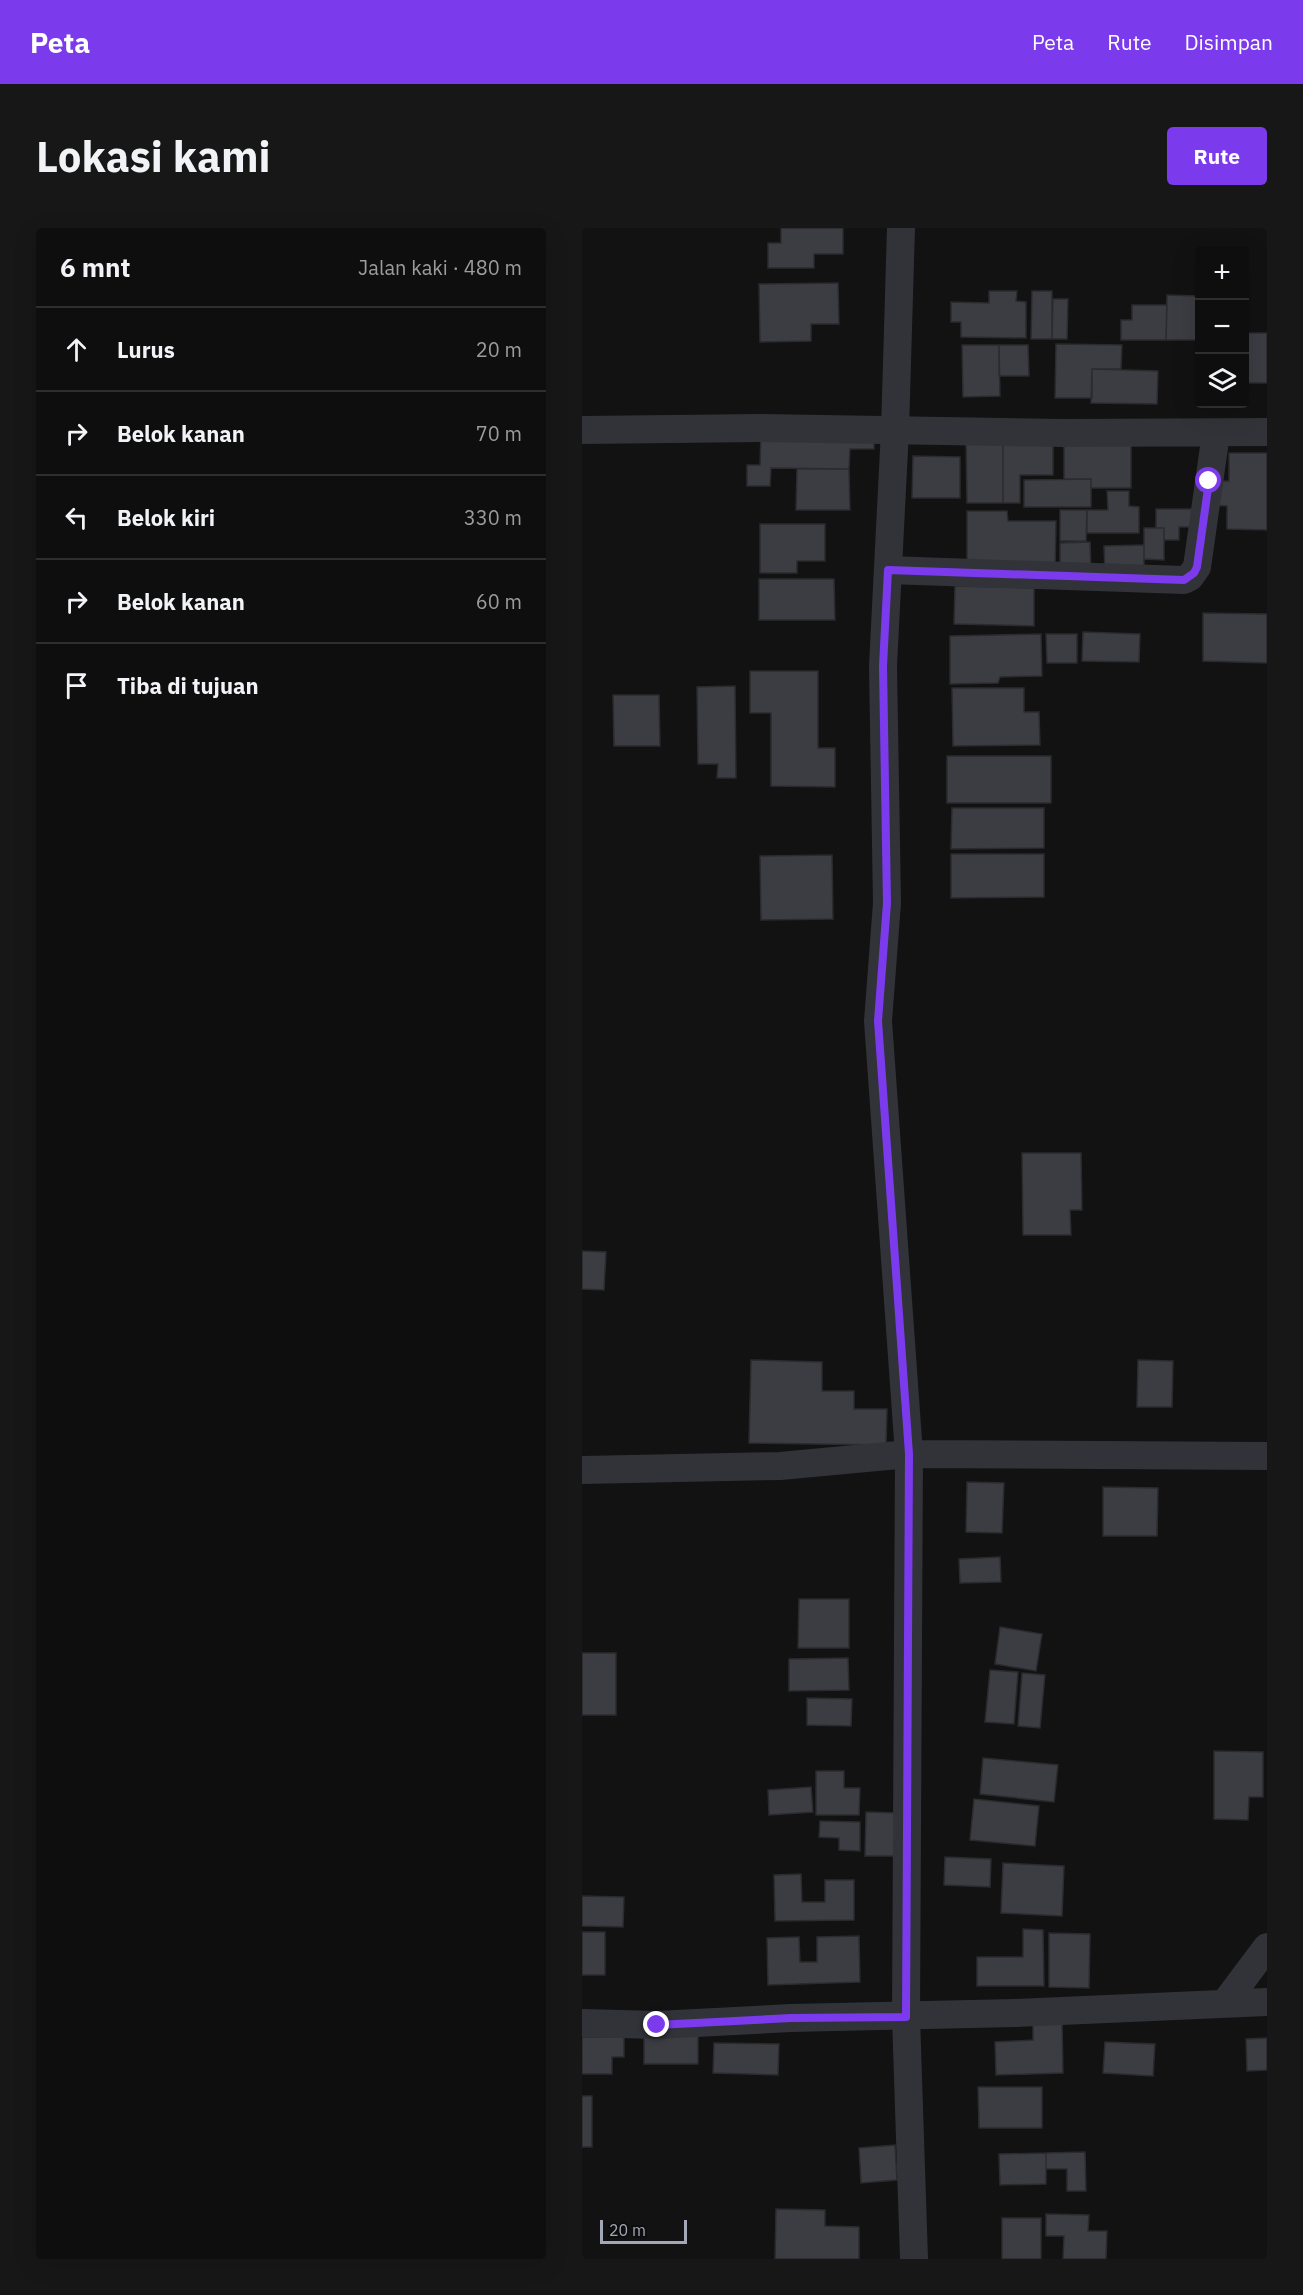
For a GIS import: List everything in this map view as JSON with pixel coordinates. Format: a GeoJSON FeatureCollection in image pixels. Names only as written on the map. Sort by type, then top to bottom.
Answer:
{"type":"FeatureCollection","features":[{"type":"Feature","properties":{"kind":"street"},"geometry":{"type":"LineString","coordinates":[[902,228],[883,666],[887,903],[878,1021],[909,1454],[906,2017],[914,2259]]}},
{"type":"Feature","properties":{"kind":"street"},"geometry":{"type":"LineString","coordinates":[[582,430],[690,428],[1267,432]]}},
{"type":"Feature","properties":{"kind":"street"},"geometry":{"type":"LineString","coordinates":[[888,570],[1184,580],[1194,573],[1197,567],[1215,433]]}},
{"type":"Feature","properties":{"kind":"street"},"geometry":{"type":"LineString","coordinates":[[582,1470],[780,1466],[909,1454],[1267,1456]]}},
{"type":"Feature","properties":{"kind":"street"},"geometry":{"type":"LineString","coordinates":[[1224,2003],[1267,1947]]}},
{"type":"Feature","properties":{"kind":"street"},"geometry":{"type":"LineString","coordinates":[[582,2023],[657,2025],[791,2018],[906,2017],[1267,2002]]}},
{"type":"Feature","properties":{"kind":"building"},"geometry":{"type":"Polygon","coordinates":[[[781,228],[843,228],[843,254],[814,254],[814,268],[768,268],[768,243],[781,243],[781,228]]]}},
{"type":"Feature","properties":{"kind":"building"},"geometry":{"type":"Polygon","coordinates":[[[838,283],[839,324],[811,324],[811,341],[760,342],[759,284],[838,283]]]}},
{"type":"Feature","properties":{"kind":"building"},"geometry":{"type":"Polygon","coordinates":[[[989,291],[1017,291],[1016,301],[1026,302],[1026,338],[961,337],[961,322],[951,322],[951,302],[989,303],[989,291]]]}},
{"type":"Feature","properties":{"kind":"building"},"geometry":{"type":"Polygon","coordinates":[[[1032,291],[1052,291],[1052,339],[1031,339],[1032,291]]]}},
{"type":"Feature","properties":{"kind":"building"},"geometry":{"type":"Polygon","coordinates":[[[1167,295],[1195,296],[1195,340],[1166,340],[1167,295]]]}},
{"type":"Feature","properties":{"kind":"building"},"geometry":{"type":"Polygon","coordinates":[[[1053,299],[1068,299],[1067,339],[1052,339],[1053,299]]]}},
{"type":"Feature","properties":{"kind":"building"},"geometry":{"type":"Polygon","coordinates":[[[1132,305],[1167,305],[1166,340],[1121,340],[1121,320],[1132,320],[1132,305]]]}},
{"type":"Feature","properties":{"kind":"building"},"geometry":{"type":"Polygon","coordinates":[[[1249,333],[1267,333],[1267,383],[1249,383],[1249,333]]]}},
{"type":"Feature","properties":{"kind":"building"},"geometry":{"type":"Polygon","coordinates":[[[1056,344],[1122,345],[1121,369],[1092,369],[1092,398],[1055,398],[1056,344]]]}},
{"type":"Feature","properties":{"kind":"building"},"geometry":{"type":"Polygon","coordinates":[[[962,345],[999,345],[1000,396],[963,397],[962,345]]]}},
{"type":"Feature","properties":{"kind":"building"},"geometry":{"type":"Polygon","coordinates":[[[999,345],[1028,345],[1029,376],[999,376],[999,345]]]}},
{"type":"Feature","properties":{"kind":"building"},"geometry":{"type":"Polygon","coordinates":[[[1092,369],[1158,371],[1157,404],[1091,403],[1092,369]]]}},
{"type":"Feature","properties":{"kind":"building"},"geometry":{"type":"Polygon","coordinates":[[[761,432],[874,434],[874,449],[850,449],[849,469],[771,468],[770,486],[747,486],[747,465],[760,465],[761,432]]]}},
{"type":"Feature","properties":{"kind":"building"},"geometry":{"type":"Polygon","coordinates":[[[1064,435],[1131,436],[1131,488],[1091,488],[1091,479],[1064,479],[1064,435]]]}},
{"type":"Feature","properties":{"kind":"building"},"geometry":{"type":"Polygon","coordinates":[[[1053,439],[1053,475],[1020,475],[1020,503],[1003,503],[1003,440],[1053,439]]]}},
{"type":"Feature","properties":{"kind":"building"},"geometry":{"type":"Polygon","coordinates":[[[1003,440],[1003,503],[967,503],[966,441],[1003,440]]]}},
{"type":"Feature","properties":{"kind":"building"},"geometry":{"type":"Polygon","coordinates":[[[1229,453],[1267,453],[1267,530],[1227,529],[1227,506],[1212,505],[1212,481],[1229,481],[1229,453]]]}},
{"type":"Feature","properties":{"kind":"building"},"geometry":{"type":"Polygon","coordinates":[[[913,456],[960,457],[960,498],[912,498],[913,456]]]}},
{"type":"Feature","properties":{"kind":"building"},"geometry":{"type":"Polygon","coordinates":[[[797,469],[849,469],[850,510],[796,510],[797,469]]]}},
{"type":"Feature","properties":{"kind":"building"},"geometry":{"type":"Polygon","coordinates":[[[1091,479],[1091,507],[1024,507],[1024,480],[1091,479]]]}},
{"type":"Feature","properties":{"kind":"building"},"geometry":{"type":"Polygon","coordinates":[[[1107,491],[1129,491],[1129,506],[1139,507],[1139,533],[1087,533],[1087,510],[1108,510],[1107,491]]]}},
{"type":"Feature","properties":{"kind":"building"},"geometry":{"type":"Polygon","coordinates":[[[1156,509],[1197,509],[1197,527],[1179,527],[1179,540],[1164,540],[1164,528],[1156,528],[1156,509]]]}},
{"type":"Feature","properties":{"kind":"building"},"geometry":{"type":"Polygon","coordinates":[[[1060,510],[1087,510],[1086,541],[1060,541],[1060,510]]]}},
{"type":"Feature","properties":{"kind":"building"},"geometry":{"type":"Polygon","coordinates":[[[967,511],[1007,511],[1008,521],[1056,521],[1055,573],[967,572],[967,511]]]}},
{"type":"Feature","properties":{"kind":"building"},"geometry":{"type":"Polygon","coordinates":[[[760,524],[825,524],[825,561],[797,561],[797,573],[760,573],[760,524]]]}},
{"type":"Feature","properties":{"kind":"building"},"geometry":{"type":"Polygon","coordinates":[[[1144,528],[1164,528],[1164,560],[1144,559],[1144,528]]]}},
{"type":"Feature","properties":{"kind":"building"},"geometry":{"type":"Polygon","coordinates":[[[1090,542],[1091,571],[1060,572],[1060,543],[1090,542]]]}},
{"type":"Feature","properties":{"kind":"building"},"geometry":{"type":"Polygon","coordinates":[[[1144,545],[1144,574],[1105,575],[1104,546],[1144,545]]]}},
{"type":"Feature","properties":{"kind":"building"},"geometry":{"type":"Polygon","coordinates":[[[759,579],[834,579],[835,620],[759,620],[759,579]]]}},
{"type":"Feature","properties":{"kind":"building"},"geometry":{"type":"Polygon","coordinates":[[[955,586],[1034,588],[1034,626],[954,624],[955,586]]]}},
{"type":"Feature","properties":{"kind":"building"},"geometry":{"type":"Polygon","coordinates":[[[1203,613],[1267,614],[1267,663],[1203,661],[1203,613]]]}},
{"type":"Feature","properties":{"kind":"building"},"geometry":{"type":"Polygon","coordinates":[[[1083,632],[1140,634],[1139,662],[1082,661],[1083,632]]]}},
{"type":"Feature","properties":{"kind":"building"},"geometry":{"type":"Polygon","coordinates":[[[1041,634],[1042,676],[1000,677],[998,683],[950,684],[950,636],[1041,634]]]}},
{"type":"Feature","properties":{"kind":"building"},"geometry":{"type":"Polygon","coordinates":[[[1046,634],[1077,634],[1077,663],[1047,663],[1046,634]]]}},
{"type":"Feature","properties":{"kind":"building"},"geometry":{"type":"Polygon","coordinates":[[[750,671],[818,671],[818,748],[835,748],[835,787],[771,786],[771,713],[750,713],[750,671]]]}},
{"type":"Feature","properties":{"kind":"building"},"geometry":{"type":"Polygon","coordinates":[[[735,686],[736,778],[717,778],[718,764],[698,764],[697,687],[735,686]]]}},
{"type":"Feature","properties":{"kind":"building"},"geometry":{"type":"Polygon","coordinates":[[[952,688],[1024,688],[1024,712],[1039,712],[1040,745],[953,746],[952,688]]]}},
{"type":"Feature","properties":{"kind":"building"},"geometry":{"type":"Polygon","coordinates":[[[613,695],[659,695],[660,746],[614,746],[613,695]]]}},
{"type":"Feature","properties":{"kind":"building"},"geometry":{"type":"Polygon","coordinates":[[[947,756],[1051,756],[1051,803],[947,803],[947,756]]]}},
{"type":"Feature","properties":{"kind":"building"},"geometry":{"type":"Polygon","coordinates":[[[952,808],[1044,808],[1044,848],[951,849],[952,808]]]}},
{"type":"Feature","properties":{"kind":"building"},"geometry":{"type":"Polygon","coordinates":[[[951,854],[1044,854],[1044,897],[951,898],[951,854]]]}},
{"type":"Feature","properties":{"kind":"building"},"geometry":{"type":"Polygon","coordinates":[[[832,855],[833,919],[761,920],[760,856],[832,855]]]}},
{"type":"Feature","properties":{"kind":"building"},"geometry":{"type":"Polygon","coordinates":[[[1022,1153],[1081,1153],[1082,1210],[1070,1210],[1071,1235],[1023,1235],[1022,1153]]]}},
{"type":"Feature","properties":{"kind":"building"},"geometry":{"type":"Polygon","coordinates":[[[582,1251],[606,1252],[604,1290],[582,1289],[582,1251]]]}},
{"type":"Feature","properties":{"kind":"building"},"geometry":{"type":"Polygon","coordinates":[[[751,1360],[822,1362],[822,1391],[854,1391],[854,1409],[887,1409],[886,1445],[749,1443],[751,1360]]]}},
{"type":"Feature","properties":{"kind":"building"},"geometry":{"type":"Polygon","coordinates":[[[1138,1360],[1173,1361],[1172,1407],[1137,1407],[1138,1360]]]}},
{"type":"Feature","properties":{"kind":"building"},"geometry":{"type":"Polygon","coordinates":[[[967,1482],[1004,1483],[1002,1533],[966,1532],[967,1482]]]}},
{"type":"Feature","properties":{"kind":"building"},"geometry":{"type":"Polygon","coordinates":[[[1103,1487],[1158,1488],[1157,1536],[1103,1536],[1103,1487]]]}},
{"type":"Feature","properties":{"kind":"building"},"geometry":{"type":"Polygon","coordinates":[[[1000,1557],[1001,1582],[960,1583],[959,1559],[1000,1557]]]}},
{"type":"Feature","properties":{"kind":"building"},"geometry":{"type":"Polygon","coordinates":[[[799,1599],[849,1599],[849,1648],[798,1648],[799,1599]]]}},
{"type":"Feature","properties":{"kind":"building"},"geometry":{"type":"Polygon","coordinates":[[[1000,1627],[1042,1634],[1036,1671],[995,1664],[1000,1627]]]}},
{"type":"Feature","properties":{"kind":"building"},"geometry":{"type":"Polygon","coordinates":[[[582,1653],[616,1653],[616,1715],[582,1715],[582,1653]]]}},
{"type":"Feature","properties":{"kind":"building"},"geometry":{"type":"Polygon","coordinates":[[[848,1658],[849,1690],[789,1691],[789,1659],[848,1658]]]}},
{"type":"Feature","properties":{"kind":"building"},"geometry":{"type":"Polygon","coordinates":[[[990,1670],[1018,1672],[1014,1724],[985,1722],[990,1670]]]}},
{"type":"Feature","properties":{"kind":"building"},"geometry":{"type":"Polygon","coordinates":[[[1022,1673],[1045,1675],[1040,1728],[1018,1726],[1022,1673]]]}},
{"type":"Feature","properties":{"kind":"building"},"geometry":{"type":"Polygon","coordinates":[[[807,1698],[852,1699],[851,1726],[807,1725],[807,1698]]]}},
{"type":"Feature","properties":{"kind":"building"},"geometry":{"type":"Polygon","coordinates":[[[1214,1751],[1263,1752],[1263,1797],[1249,1797],[1248,1820],[1214,1819],[1214,1751]]]}},
{"type":"Feature","properties":{"kind":"building"},"geometry":{"type":"Polygon","coordinates":[[[983,1758],[1058,1765],[1054,1802],[980,1794],[983,1758]]]}},
{"type":"Feature","properties":{"kind":"building"},"geometry":{"type":"Polygon","coordinates":[[[816,1771],[844,1771],[844,1788],[860,1788],[859,1815],[816,1815],[816,1771]]]}},
{"type":"Feature","properties":{"kind":"building"},"geometry":{"type":"Polygon","coordinates":[[[811,1787],[813,1812],[769,1815],[768,1790],[811,1787]]]}},
{"type":"Feature","properties":{"kind":"building"},"geometry":{"type":"Polygon","coordinates":[[[974,1799],[1039,1806],[1035,1846],[970,1840],[974,1799]]]}},
{"type":"Feature","properties":{"kind":"building"},"geometry":{"type":"Polygon","coordinates":[[[866,1812],[898,1813],[897,1856],[865,1856],[866,1812]]]}},
{"type":"Feature","properties":{"kind":"building"},"geometry":{"type":"Polygon","coordinates":[[[820,1821],[860,1822],[860,1851],[839,1850],[839,1838],[819,1837],[820,1821]]]}},
{"type":"Feature","properties":{"kind":"building"},"geometry":{"type":"Polygon","coordinates":[[[945,1857],[991,1859],[990,1887],[944,1885],[945,1857]]]}},
{"type":"Feature","properties":{"kind":"building"},"geometry":{"type":"Polygon","coordinates":[[[1003,1863],[1064,1866],[1062,1916],[1001,1913],[1003,1863]]]}},
{"type":"Feature","properties":{"kind":"building"},"geometry":{"type":"Polygon","coordinates":[[[801,1874],[802,1902],[825,1902],[825,1880],[854,1880],[854,1920],[775,1921],[774,1875],[801,1874]]]}},
{"type":"Feature","properties":{"kind":"building"},"geometry":{"type":"Polygon","coordinates":[[[582,1896],[624,1897],[623,1927],[582,1926],[582,1896]]]}},
{"type":"Feature","properties":{"kind":"building"},"geometry":{"type":"Polygon","coordinates":[[[1023,1929],[1043,1930],[1044,1986],[977,1986],[977,1957],[1023,1957],[1023,1929]]]}},
{"type":"Feature","properties":{"kind":"building"},"geometry":{"type":"Polygon","coordinates":[[[582,1932],[605,1932],[605,1975],[582,1975],[582,1932]]]}},
{"type":"Feature","properties":{"kind":"building"},"geometry":{"type":"Polygon","coordinates":[[[1049,1933],[1090,1934],[1089,1988],[1049,1987],[1049,1933]]]}},
{"type":"Feature","properties":{"kind":"building"},"geometry":{"type":"Polygon","coordinates":[[[859,1936],[860,1982],[768,1985],[767,1938],[799,1937],[800,1962],[817,1962],[817,1937],[859,1936]]]}},
{"type":"Feature","properties":{"kind":"building"},"geometry":{"type":"Polygon","coordinates":[[[1062,2021],[1063,2073],[996,2075],[995,2042],[1033,2040],[1033,2022],[1062,2021]]]}},
{"type":"Feature","properties":{"kind":"building"},"geometry":{"type":"Polygon","coordinates":[[[644,2033],[698,2033],[698,2064],[644,2064],[644,2033]]]}},
{"type":"Feature","properties":{"kind":"building"},"geometry":{"type":"Polygon","coordinates":[[[582,2037],[624,2037],[624,2057],[612,2057],[612,2074],[582,2074],[582,2037]]]}},
{"type":"Feature","properties":{"kind":"building"},"geometry":{"type":"Polygon","coordinates":[[[1267,2038],[1267,2070],[1247,2071],[1246,2039],[1267,2038]]]}},
{"type":"Feature","properties":{"kind":"building"},"geometry":{"type":"Polygon","coordinates":[[[1105,2042],[1155,2044],[1153,2076],[1103,2073],[1105,2042]]]}},
{"type":"Feature","properties":{"kind":"building"},"geometry":{"type":"Polygon","coordinates":[[[714,2043],[779,2044],[778,2075],[713,2073],[714,2043]]]}},
{"type":"Feature","properties":{"kind":"building"},"geometry":{"type":"Polygon","coordinates":[[[978,2087],[1042,2087],[1042,2128],[979,2128],[978,2087]]]}},
{"type":"Feature","properties":{"kind":"building"},"geometry":{"type":"Polygon","coordinates":[[[582,2096],[592,2096],[592,2147],[582,2147],[582,2096]]]}},
{"type":"Feature","properties":{"kind":"building"},"geometry":{"type":"Polygon","coordinates":[[[895,2145],[897,2180],[861,2183],[859,2148],[895,2145]]]}},
{"type":"Feature","properties":{"kind":"building"},"geometry":{"type":"Polygon","coordinates":[[[1085,2152],[1086,2191],[1067,2191],[1067,2169],[1046,2169],[1046,2153],[1085,2152]]]}},
{"type":"Feature","properties":{"kind":"building"},"geometry":{"type":"Polygon","coordinates":[[[1046,2153],[1046,2184],[1000,2185],[999,2154],[1046,2153]]]}},
{"type":"Feature","properties":{"kind":"building"},"geometry":{"type":"Polygon","coordinates":[[[776,2209],[825,2210],[825,2226],[859,2227],[859,2259],[775,2259],[776,2209]]]}},
{"type":"Feature","properties":{"kind":"building"},"geometry":{"type":"Polygon","coordinates":[[[1046,2214],[1089,2215],[1088,2231],[1107,2231],[1106,2259],[1063,2259],[1064,2236],[1046,2236],[1046,2214]]]}},
{"type":"Feature","properties":{"kind":"building"},"geometry":{"type":"Polygon","coordinates":[[[1002,2218],[1041,2218],[1041,2259],[1002,2259],[1002,2218]]]}},
{"type":"Feature","properties":{"kind":"route"},"geometry":{"type":"LineString","coordinates":[[657,2025],[791,2018],[906,2017],[909,1454],[878,1021],[887,903],[883,666],[888,570],[1184,580],[1194,573],[1197,567],[1209,481]]}}]}
